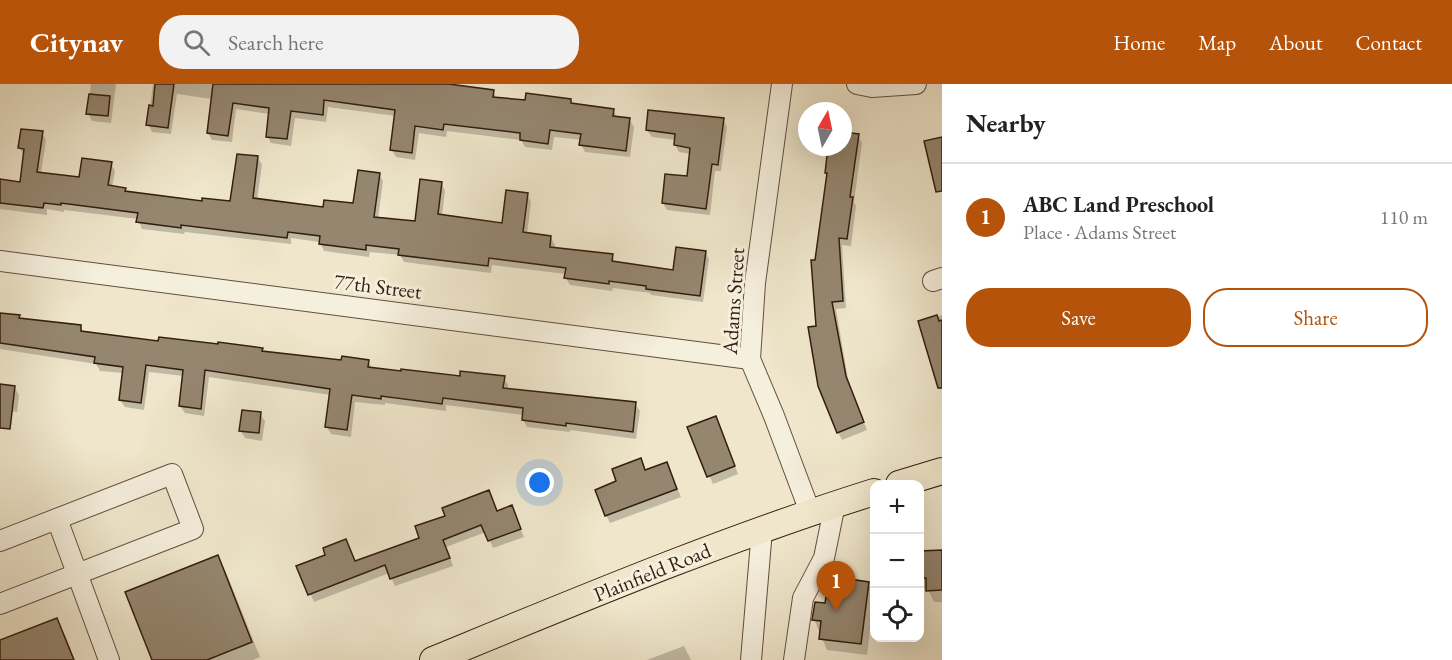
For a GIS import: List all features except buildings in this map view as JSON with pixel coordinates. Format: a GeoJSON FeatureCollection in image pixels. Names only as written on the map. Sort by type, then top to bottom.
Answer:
{"type":"FeatureCollection","features":[{"type":"Feature","properties":{"kind":"main road"},"geometry":{"type":"LineString","coordinates":[[912,480],[942,471]]}},
{"type":"Feature","properties":{"kind":"main road","name":"Plainfield Road"},"geometry":{"type":"LineString","coordinates":[[433,660],[690,556],[810,512],[870,493]]}},
{"type":"Feature","properties":{"kind":"street","name":"Adams Street"},"geometry":{"type":"LineString","coordinates":[[782,84],[755,283],[750,359],[810,512]]}},
{"type":"Feature","properties":{"kind":"street"},"geometry":{"type":"LineString","coordinates":[[857,84],[872,87],[916,84]]}},
{"type":"Feature","properties":{"kind":"street","name":"77th Street"},"geometry":{"type":"LineString","coordinates":[[0,261],[750,359]]}},
{"type":"Feature","properties":{"kind":"street"},"geometry":{"type":"LineString","coordinates":[[0,541],[172,474],[193,529],[0,604]]}},
{"type":"Feature","properties":{"kind":"street"},"geometry":{"type":"LineString","coordinates":[[794,660],[803,598],[824,558],[835,504]]}},
{"type":"Feature","properties":{"kind":"street"},"geometry":{"type":"LineString","coordinates":[[57,519],[109,660]]}},
{"type":"Feature","properties":{"kind":"street"},"geometry":{"type":"LineString","coordinates":[[751,660],[762,530]]}},
{"type":"Feature","properties":{"kind":"place","name":"ABC Land Preschool"},"geometry":{"type":"Point","coordinates":[836,611]}}]}
